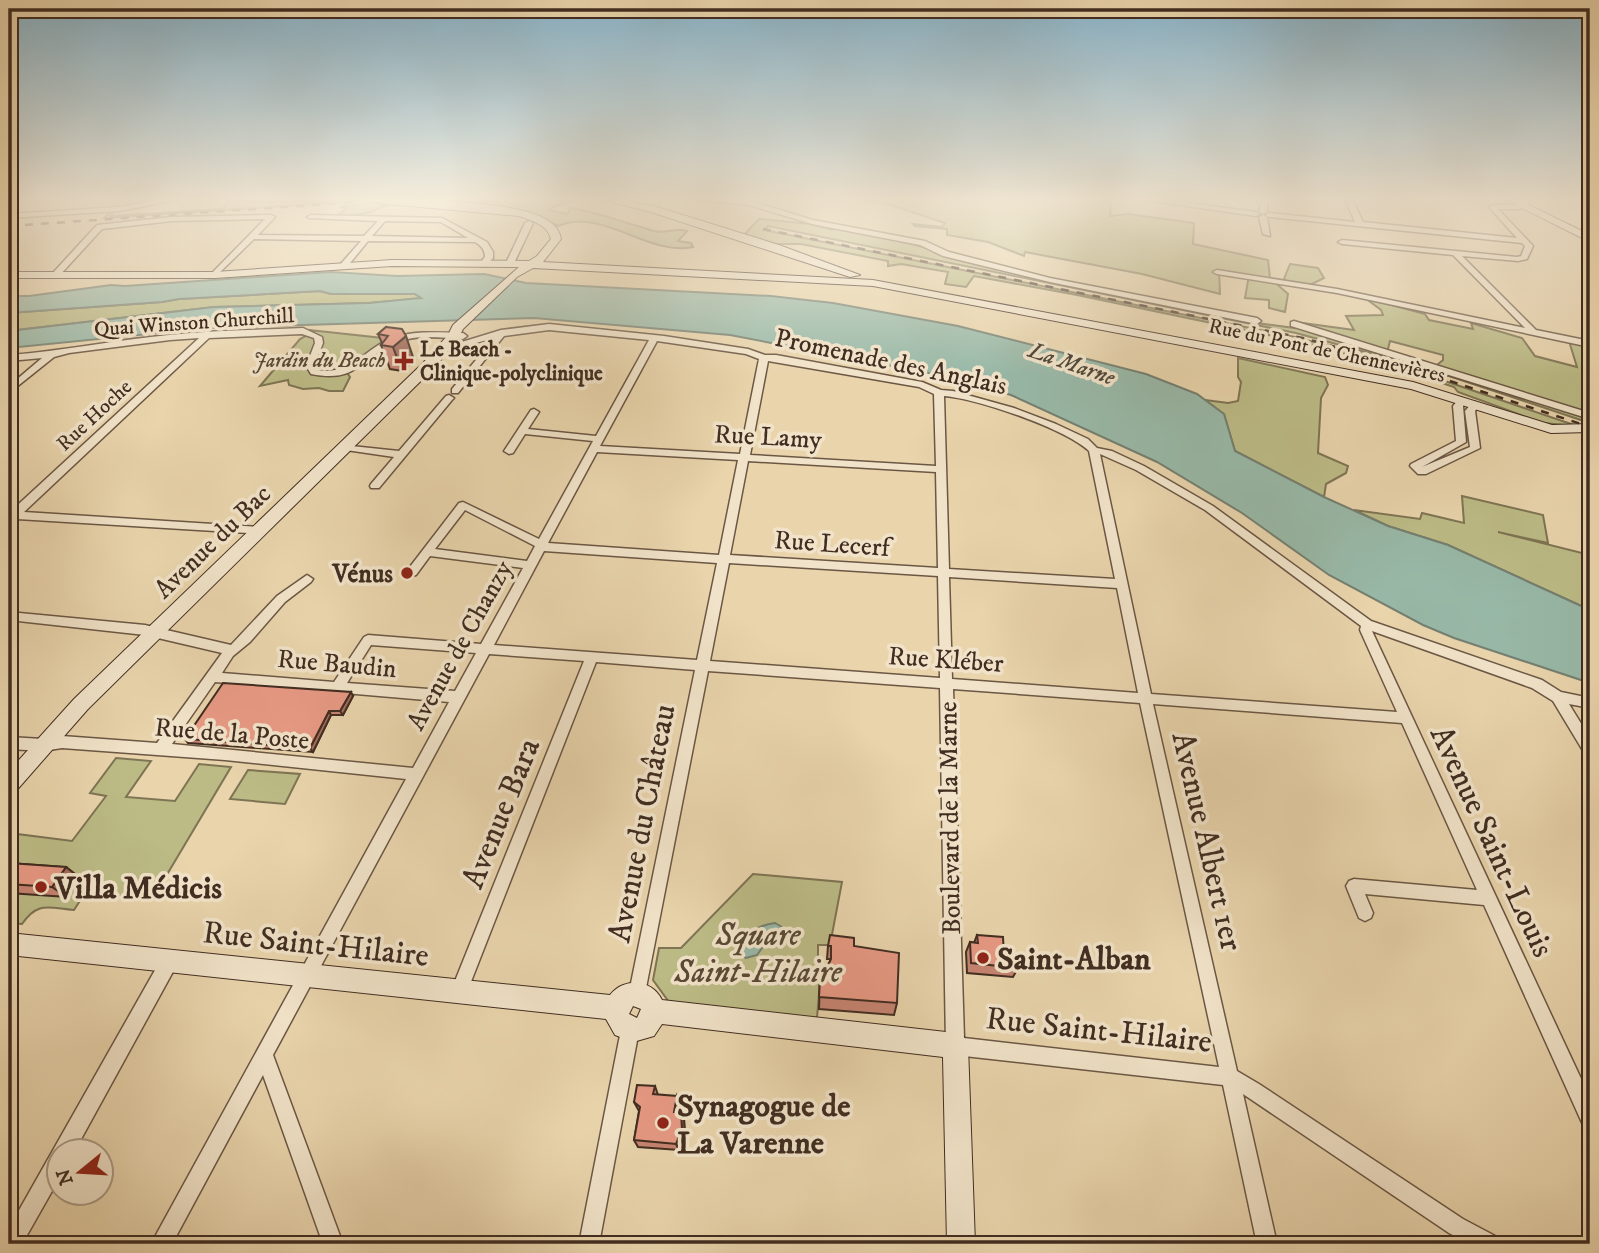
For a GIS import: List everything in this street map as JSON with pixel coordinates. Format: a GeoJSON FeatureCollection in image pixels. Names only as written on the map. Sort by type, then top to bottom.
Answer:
{"type":"FeatureCollection","features":[{"type":"Feature","properties":{"kind":"main road","name":"Avenue du Bac"},"geometry":{"type":"LineString","coordinates":[[9,786],[43,745],[155,632],[443,349],[510,269],[530,264],[539,257]]}},
{"type":"Feature","properties":{"kind":"main road"},"geometry":{"type":"LineString","coordinates":[[800,257],[873,283]]}},
{"type":"Feature","properties":{"kind":"main road"},"geometry":{"type":"LineString","coordinates":[[9,275],[215,275],[401,262],[483,264],[510,269]]}},
{"type":"Feature","properties":{"kind":"main road"},"geometry":{"type":"LineString","coordinates":[[530,264],[873,283]]}},
{"type":"Feature","properties":{"kind":"main road","name":"Rue du Pont de Chennevières"},"geometry":{"type":"LineString","coordinates":[[873,283],[1413,386],[1551,429],[1590,428]]}},
{"type":"Feature","properties":{"kind":"main road","name":"Rue Saint-Hilaire"},"geometry":{"type":"LineString","coordinates":[[9,944],[459,991],[636,1004],[955,1046]]}},
{"type":"Feature","properties":{"kind":"main road"},"geometry":{"type":"LineString","coordinates":[[630,1030],[645,1026],[636,1004]]}},
{"type":"Feature","properties":{"kind":"main road","name":"Boulevard de la Marne"},"geometry":{"type":"LineString","coordinates":[[955,1046],[961,1244]]}},
{"type":"Feature","properties":{"kind":"street"},"geometry":{"type":"LineString","coordinates":[[55,275],[71,257]]}},
{"type":"Feature","properties":{"kind":"street"},"geometry":{"type":"LineString","coordinates":[[215,275],[232,257]]}},
{"type":"Feature","properties":{"kind":"street"},"geometry":{"type":"LineString","coordinates":[[343,266],[351,257]]}},
{"type":"Feature","properties":{"kind":"street"},"geometry":{"type":"LineString","coordinates":[[483,264],[489,257]]}},
{"type":"Feature","properties":{"kind":"street"},"geometry":{"type":"LineString","coordinates":[[510,269],[515,257]]}},
{"type":"Feature","properties":{"kind":"street"},"geometry":{"type":"LineString","coordinates":[[960,257],[1050,280],[1257,321]]}},
{"type":"Feature","properties":{"kind":"street"},"geometry":{"type":"LineString","coordinates":[[1459,257],[1533,331]]}},
{"type":"Feature","properties":{"kind":"street"},"geometry":{"type":"LineString","coordinates":[[1499,257],[1523,257]]}},
{"type":"Feature","properties":{"kind":"street"},"geometry":{"type":"LineString","coordinates":[[1217,272],[1273,276],[1590,345]]}},
{"type":"Feature","properties":{"kind":"street"},"geometry":{"type":"LineString","coordinates":[[1294,326],[1590,416]]}},
{"type":"Feature","properties":{"kind":"street","name":"Promenade des Anglais"},"geometry":{"type":"LineString","coordinates":[[443,349],[500,333],[549,327],[654,338],[748,352],[764,358],[922,386],[939,393],[953,394],[1011,410],[1063,431],[1094,450],[1108,453],[1140,468],[1198,502],[1367,624],[1537,684],[1558,697],[1590,703]]}},
{"type":"Feature","properties":{"kind":"street","name":"Promenade des Anglais"},"geometry":{"type":"LineString","coordinates":[[462,329],[485,337]]}},
{"type":"Feature","properties":{"kind":"street","name":"Quai Winston Churchill"},"geometry":{"type":"LineString","coordinates":[[9,358],[51,355],[68,350],[170,337],[313,333],[318,337],[319,343],[310,366],[314,372],[329,374],[345,372],[359,366],[396,339],[462,329]]}},
{"type":"Feature","properties":{"kind":"street"},"geometry":{"type":"LineString","coordinates":[[374,486],[498,340],[500,333]]}},
{"type":"Feature","properties":{"kind":"street","name":"Rue Hoche"},"geometry":{"type":"LineString","coordinates":[[11,518],[205,337]]}},
{"type":"Feature","properties":{"kind":"street","name":"Avenue de Chanzy"},"geometry":{"type":"LineString","coordinates":[[160,1244],[654,338]]}},
{"type":"Feature","properties":{"kind":"street"},"geometry":{"type":"LineString","coordinates":[[9,390],[51,355]]}},
{"type":"Feature","properties":{"kind":"street"},"geometry":{"type":"LineString","coordinates":[[724,559],[764,358]]}},
{"type":"Feature","properties":{"kind":"street","name":"Boulevard de la Marne"},"geometry":{"type":"LineString","coordinates":[[939,393],[955,1046]]}},
{"type":"Feature","properties":{"kind":"street"},"geometry":{"type":"LineString","coordinates":[[1469,403],[1475,448],[1422,472],[1415,466],[1461,442],[1458,406],[1469,403]]}},
{"type":"Feature","properties":{"kind":"street"},"geometry":{"type":"LineString","coordinates":[[509,451],[534,412]]}},
{"type":"Feature","properties":{"kind":"street","name":"Rue Lamy"},"geometry":{"type":"LineString","coordinates":[[522,431],[597,444],[744,458],[940,469]]}},
{"type":"Feature","properties":{"kind":"street"},"geometry":{"type":"LineString","coordinates":[[346,447],[402,454]]}},
{"type":"Feature","properties":{"kind":"street","name":"Avenue Albert 1er"},"geometry":{"type":"LineString","coordinates":[[1094,450],[1145,697],[1267,1244]]}},
{"type":"Feature","properties":{"kind":"street"},"geometry":{"type":"LineString","coordinates":[[412,572],[463,505],[541,545]]}},
{"type":"Feature","properties":{"kind":"street"},"geometry":{"type":"LineString","coordinates":[[11,518],[260,531]]}},
{"type":"Feature","properties":{"kind":"street","name":"Rue Lecerf"},"geometry":{"type":"LineString","coordinates":[[541,545],[548,548],[1122,584]]}},
{"type":"Feature","properties":{"kind":"street"},"geometry":{"type":"LineString","coordinates":[[427,552],[530,565]]}},
{"type":"Feature","properties":{"kind":"street","name":"Avenue du Château"},"geometry":{"type":"LineString","coordinates":[[636,1004],[724,559]]}},
{"type":"Feature","properties":{"kind":"street"},"geometry":{"type":"LineString","coordinates":[[160,750],[229,653],[244,642],[289,591],[302,585],[307,579]]}},
{"type":"Feature","properties":{"kind":"street"},"geometry":{"type":"LineString","coordinates":[[9,616],[155,632],[226,646],[229,653]]}},
{"type":"Feature","properties":{"kind":"street","name":"Avenue Saint-Louis"},"geometry":{"type":"LineString","coordinates":[[1367,624],[1366,630],[1404,718],[1590,1118]]}},
{"type":"Feature","properties":{"kind":"street","name":"Rue Kléber"},"geometry":{"type":"LineString","coordinates":[[339,685],[368,640],[946,681],[1404,718]]}},
{"type":"Feature","properties":{"kind":"street","name":"Avenue Bara"},"geometry":{"type":"LineString","coordinates":[[459,991],[592,656]]}},
{"type":"Feature","properties":{"kind":"street","name":"Rue Baudin"},"geometry":{"type":"LineString","coordinates":[[212,677],[339,685],[458,697]]}},
{"type":"Feature","properties":{"kind":"street"},"geometry":{"type":"LineString","coordinates":[[1558,697],[1590,750]]}},
{"type":"Feature","properties":{"kind":"street","name":"Rue de la Poste"},"geometry":{"type":"LineString","coordinates":[[9,743],[43,745],[61,742],[225,754],[416,774]]}},
{"type":"Feature","properties":{"kind":"street"},"geometry":{"type":"LineString","coordinates":[[1365,913],[1354,886],[1489,898]]}},
{"type":"Feature","properties":{"kind":"street"},"geometry":{"type":"LineString","coordinates":[[71,1138],[169,962]]}},
{"type":"Feature","properties":{"kind":"street"},"geometry":{"type":"LineString","coordinates":[[589,1244],[630,1030]]}},
{"type":"Feature","properties":{"kind":"street","name":"Rue Saint-Hilaire"},"geometry":{"type":"LineString","coordinates":[[955,1046],[1230,1077],[1457,1227],[1490,1244]]}},
{"type":"Feature","properties":{"kind":"street"},"geometry":{"type":"LineString","coordinates":[[264,1053],[333,1244]]}},
{"type":"Feature","properties":{"kind":"street"},"geometry":{"type":"LineString","coordinates":[[10,1244],[46,1181]]}},
{"type":"Feature","properties":{"kind":"green space"},"geometry":{"type":"Polygon","coordinates":[[[870,257],[900,257],[1295,337],[1395,364],[1577,426],[1543,423],[1458,392],[1454,387],[1388,365],[1293,340],[974,276],[966,287],[945,284],[948,272],[901,264],[888,266],[888,261],[870,257]]]}},
{"type":"Feature","properties":{"kind":"green space"},"geometry":{"type":"Polygon","coordinates":[[[923,257],[954,257],[1249,322],[1295,328],[1295,322],[1354,330],[1346,316],[1383,315],[1381,310],[1365,298],[1425,314],[1429,320],[1473,329],[1471,323],[1522,338],[1535,356],[1577,367],[1569,341],[1590,346],[1590,423],[1431,370],[1296,333],[923,257]],[[1390,341],[1388,349],[1380,352],[1432,369],[1443,360],[1443,355],[1390,341]]]}},
{"type":"Feature","properties":{"kind":"green space"},"geometry":{"type":"Polygon","coordinates":[[[1054,257],[1256,257],[1268,260],[1270,278],[1288,294],[1285,312],[1269,308],[1269,300],[1245,298],[1249,275],[1219,270],[1220,294],[1142,274],[1054,257]]]}},
{"type":"Feature","properties":{"kind":"green space"},"geometry":{"type":"Polygon","coordinates":[[[1290,264],[1318,268],[1324,278],[1308,286],[1288,283],[1284,279],[1290,264]]]}},
{"type":"Feature","properties":{"kind":"green space"},"geometry":{"type":"Polygon","coordinates":[[[320,291],[331,294],[415,294],[423,298],[369,303],[214,307],[9,331],[9,313],[320,291]]]}},
{"type":"Feature","properties":{"kind":"green space","name":"Jardin du Beach"},"geometry":{"type":"Polygon","coordinates":[[[309,330],[392,339],[346,371],[350,377],[343,391],[303,389],[289,385],[288,380],[260,386],[300,339],[313,332],[309,330]]]}},
{"type":"Feature","properties":{"kind":"green space"},"geometry":{"type":"Polygon","coordinates":[[[1238,358],[1325,377],[1328,385],[1321,398],[1318,453],[1348,466],[1346,473],[1326,484],[1324,497],[1235,451],[1224,414],[1205,400],[1228,403],[1238,401],[1241,382],[1238,377],[1238,358]]]}},
{"type":"Feature","properties":{"kind":"green space"},"geometry":{"type":"Polygon","coordinates":[[[1462,496],[1543,515],[1548,543],[1498,532],[1590,555],[1590,610],[1448,545],[1388,526],[1354,510],[1420,519],[1422,513],[1464,523],[1462,496]]]}},
{"type":"Feature","properties":{"kind":"green space"},"geometry":{"type":"Polygon","coordinates":[[[116,758],[151,761],[126,797],[175,801],[199,764],[231,767],[153,898],[85,893],[74,910],[50,907],[39,909],[22,924],[9,923],[9,914],[14,906],[9,905],[9,864],[15,856],[13,849],[9,849],[9,833],[72,841],[106,796],[90,793],[116,758]]]}},
{"type":"Feature","properties":{"kind":"green space"},"geometry":{"type":"Polygon","coordinates":[[[248,770],[300,774],[285,804],[230,799],[248,770]]]}},
{"type":"Feature","properties":{"kind":"green space","name":"Square Saint-Hilaire"},"geometry":{"type":"Polygon","coordinates":[[[753,874],[842,882],[830,945],[818,945],[818,957],[822,958],[817,1018],[669,1002],[653,980],[659,948],[681,948],[753,874]]]}},
{"type":"Feature","properties":{"kind":"water","name":"La Marne"},"geometry":{"type":"Polygon","coordinates":[[[331,272],[397,276],[484,274],[526,283],[771,296],[833,303],[958,326],[1146,374],[1197,394],[1224,414],[1235,451],[1324,497],[1388,526],[1448,545],[1590,610],[1590,683],[1454,638],[1423,625],[1329,575],[1242,513],[1157,462],[1011,395],[948,377],[730,335],[534,318],[209,328],[9,348],[9,331],[214,307],[369,303],[421,298],[415,294],[331,294],[320,291],[9,313],[9,296],[29,296],[111,285],[331,272]]]}},
{"type":"Feature","properties":{"kind":"water"},"geometry":{"type":"Polygon","coordinates":[[[775,923],[782,927],[782,933],[767,941],[757,955],[746,958],[740,955],[738,946],[745,937],[758,928],[775,923]]]}},
{"type":"Feature","properties":{"kind":"building"},"geometry":{"type":"Polygon","coordinates":[[[386,327],[402,329],[406,336],[393,347],[381,345],[388,336],[378,334],[386,327]]]}},
{"type":"Feature","properties":{"kind":"building"},"geometry":{"type":"Polygon","coordinates":[[[223,683],[351,692],[340,711],[329,711],[310,748],[185,739],[223,683]]]}},
{"type":"Feature","properties":{"kind":"building"},"geometry":{"type":"Polygon","coordinates":[[[9,863],[66,867],[52,887],[9,884],[9,863]]]}},
{"type":"Feature","properties":{"kind":"building"},"geometry":{"type":"Polygon","coordinates":[[[830,935],[854,938],[854,946],[899,953],[897,1003],[819,997],[820,979],[826,980],[826,970],[831,959],[831,946],[828,946],[830,935]]]}},
{"type":"Feature","properties":{"kind":"building"},"geometry":{"type":"Polygon","coordinates":[[[977,935],[1003,937],[1004,956],[1017,957],[1018,968],[971,963],[970,942],[978,943],[977,935]]]}},
{"type":"Feature","properties":{"kind":"building","name":"Synagogue de La Varenne"},"geometry":{"type":"Polygon","coordinates":[[[637,1085],[655,1086],[653,1094],[677,1096],[674,1112],[681,1112],[682,1129],[676,1144],[634,1140],[640,1107],[634,1102],[637,1085]]]}},
{"type":"Feature","properties":{"kind":"railway"},"geometry":{"type":"LineString","coordinates":[[904,257],[1303,338],[1395,363],[1590,427]]}},
{"type":"Feature","properties":{"kind":"place","name":"Le Beach - Clinique-polyclinique"},"geometry":{"type":"Point","coordinates":[404,361]}},
{"type":"Feature","properties":{"kind":"place","name":"Vénus"},"geometry":{"type":"Point","coordinates":[407,573]}},
{"type":"Feature","properties":{"kind":"place","name":"Villa Médicis"},"geometry":{"type":"Point","coordinates":[41,887]}},
{"type":"Feature","properties":{"kind":"place","name":"Saint-Alban"},"geometry":{"type":"Point","coordinates":[983,958]}},
{"type":"Feature","properties":{"kind":"place","name":"Synagogue de La Varenne"},"geometry":{"type":"Point","coordinates":[663,1123]}}]}
